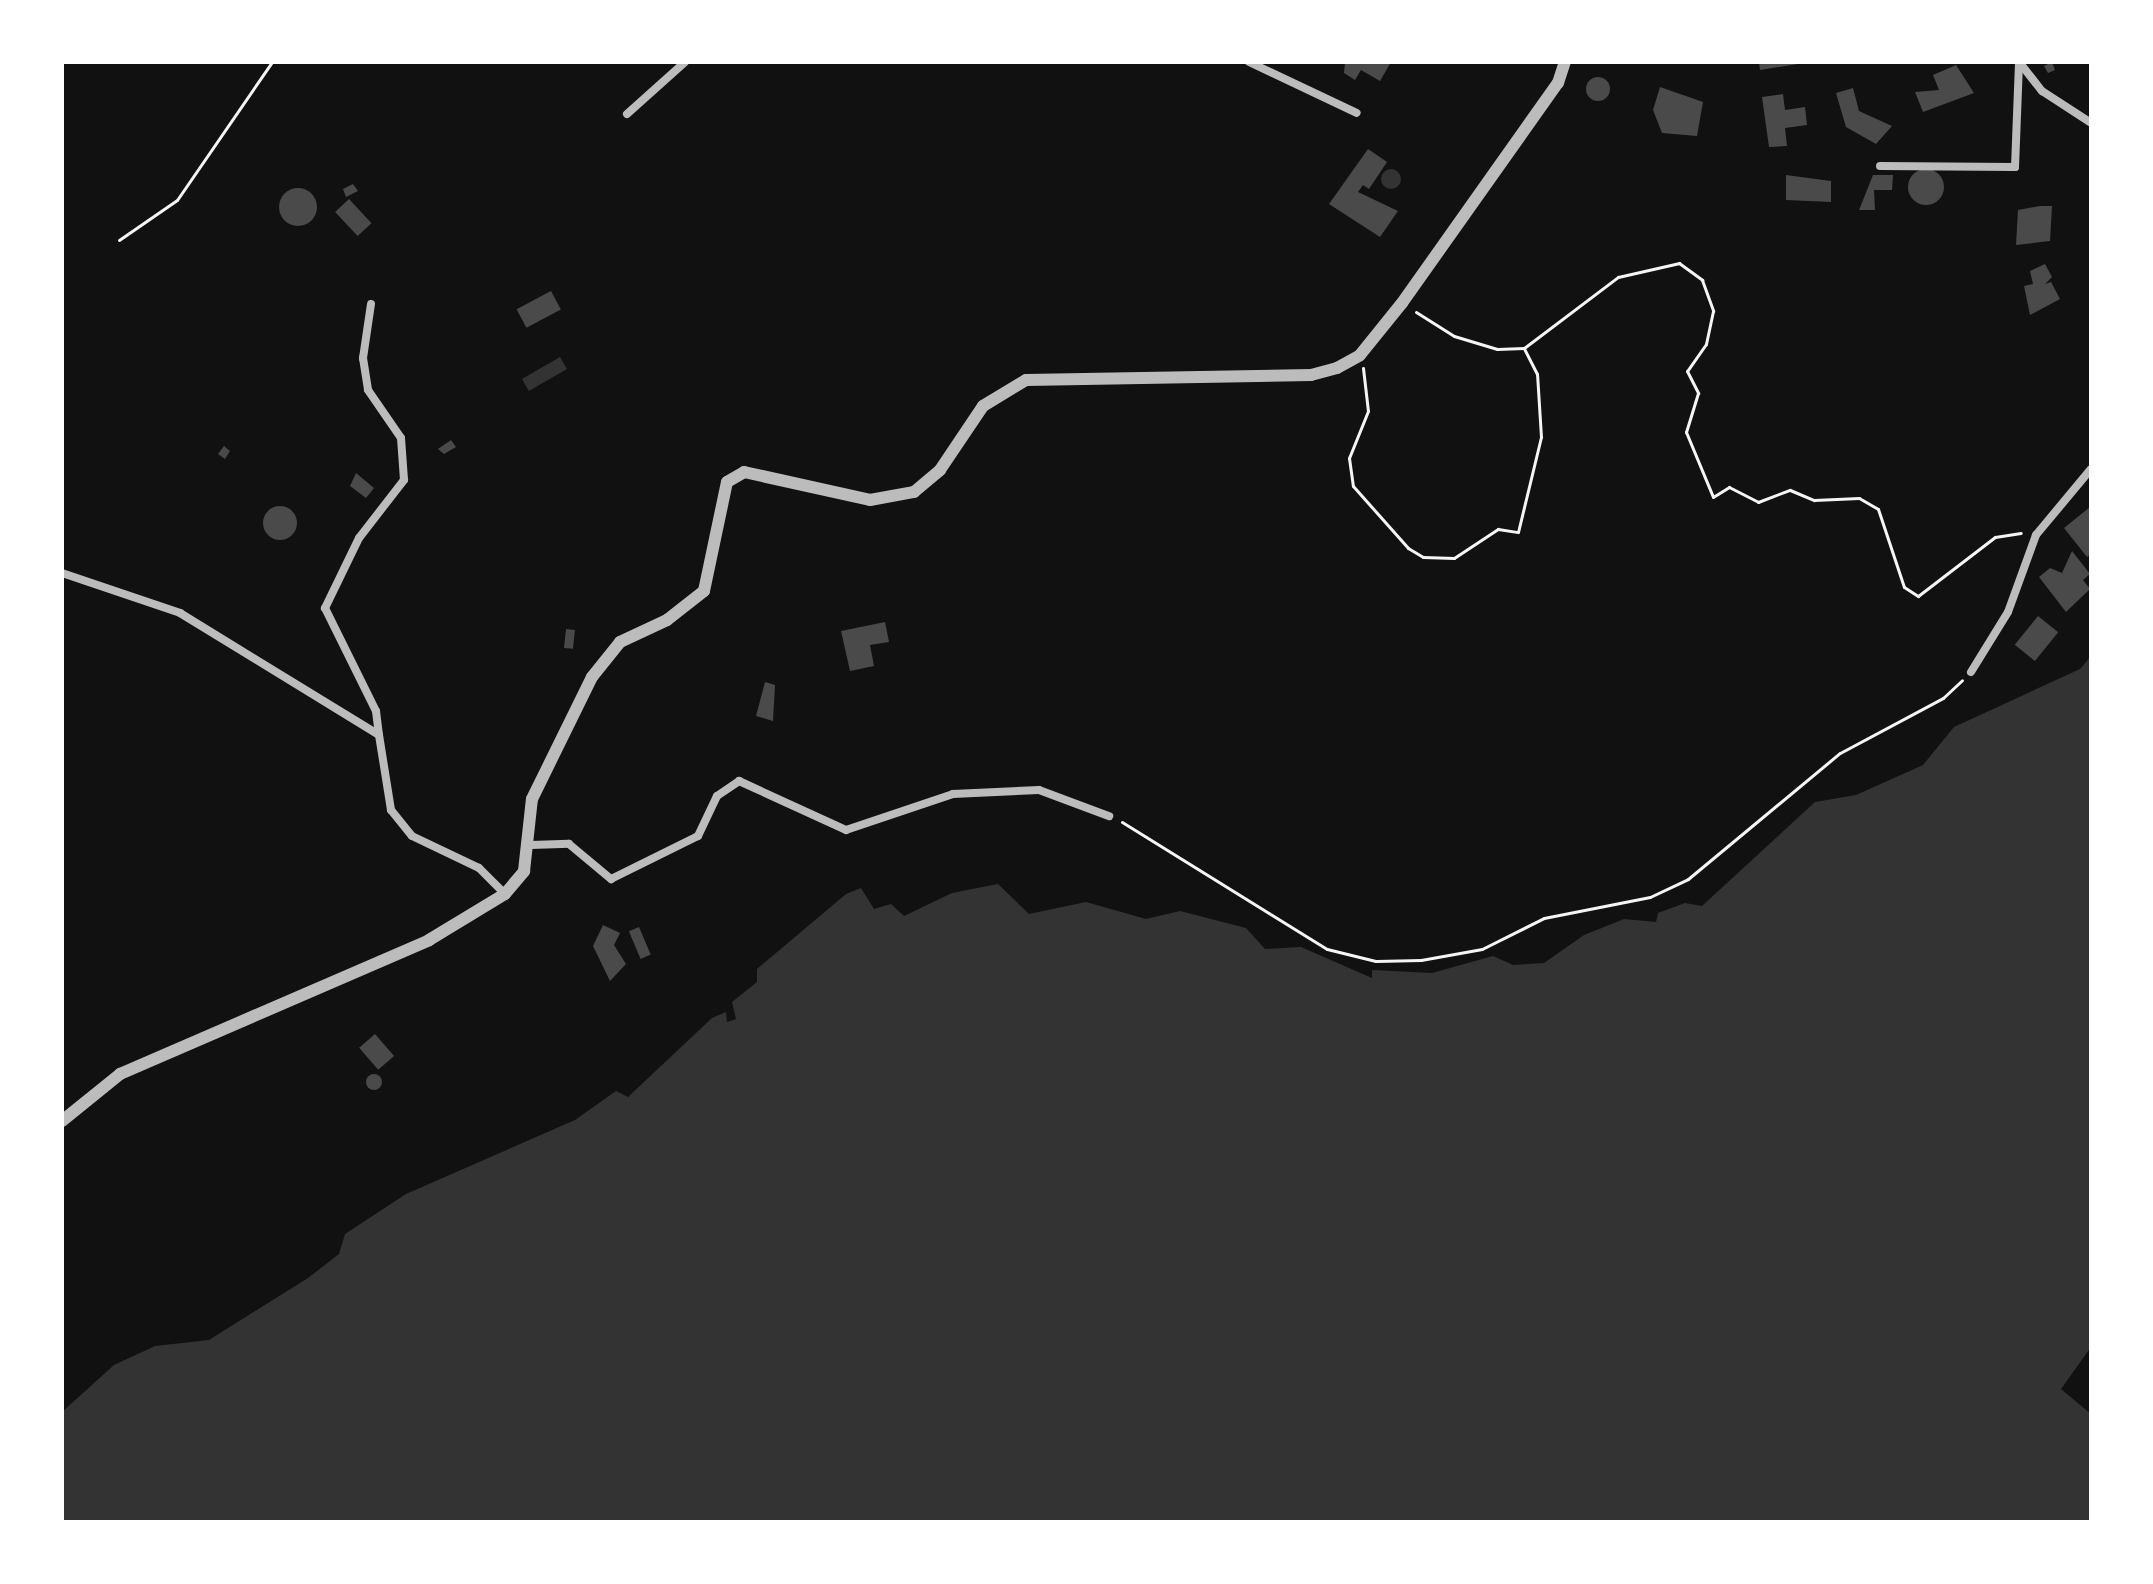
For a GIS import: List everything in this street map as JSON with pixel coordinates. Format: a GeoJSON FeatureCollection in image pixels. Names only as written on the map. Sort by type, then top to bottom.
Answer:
{"type":"FeatureCollection","features":[{"type":"Feature","properties":{"kind":"street"},"geometry":{"type":"LineString","coordinates":[[627,114],[685,62]]}},
{"type":"Feature","properties":{"kind":"street"},"geometry":{"type":"LineString","coordinates":[[1249,62],[1357,113]]}},
{"type":"Feature","properties":{"kind":"street"},"geometry":{"type":"LineString","coordinates":[[62,1121],[120,1074],[429,940],[505,894],[524,871],[531,845],[532,799],[577,703],[620,642],[667,620],[704,591],[727,482],[744,472],[887,498],[914,492],[940,470],[983,406],[1026,380],[1311,375],[1360,355],[1402,303],[1558,83],[1565,62]]}},
{"type":"Feature","properties":{"kind":"street"},"geometry":{"type":"LineString","coordinates":[[2020,62],[2042,91],[2091,123]]}},
{"type":"Feature","properties":{"kind":"street"},"geometry":{"type":"LineString","coordinates":[[1880,166],[2015,167],[2020,62]]}},
{"type":"Feature","properties":{"kind":"street"},"geometry":{"type":"LineString","coordinates":[[371,304],[363,358],[368,390],[401,438],[404,480],[359,538],[325,608],[376,711],[391,810],[412,836],[479,868],[505,894]]}},
{"type":"Feature","properties":{"kind":"street"},"geometry":{"type":"LineString","coordinates":[[1971,672],[2008,612],[2036,535],[2091,469]]}},
{"type":"Feature","properties":{"kind":"street"},"geometry":{"type":"LineString","coordinates":[[62,573],[180,613],[379,735]]}},
{"type":"Feature","properties":{"kind":"street"},"geometry":{"type":"LineString","coordinates":[[531,845],[569,844],[611,879],[698,836],[717,796],[739,781],[846,830],[953,794],[1039,790],[1109,816]]}},
{"type":"Feature","properties":{"kind":"path"},"geometry":{"type":"LineString","coordinates":[[119,240],[177,200],[272,62]]}},
{"type":"Feature","properties":{"kind":"path"},"geometry":{"type":"LineString","coordinates":[[1402,303],[1454,336],[1497,349],[1524,348],[1618,277],[1679,263],[1702,280],[1713,311],[1706,344],[1687,371],[1698,393],[1686,432],[1713,497],[1729,487],[1758,502],[1790,490],[1814,500],[1859,498],[1878,509],[1904,587],[1918,596],[1995,537],[2036,535]]}},
{"type":"Feature","properties":{"kind":"path"},"geometry":{"type":"LineString","coordinates":[[1360,355],[1368,411],[1349,458],[1353,486],[1408,548],[1423,557],[1454,558],[1498,529],[1518,532],[1541,437],[1537,374],[1524,348]]}},
{"type":"Feature","properties":{"kind":"path"},"geometry":{"type":"LineString","coordinates":[[1109,816],[1163,841],[1202,877],[1327,949],[1376,961],[1421,960],[1482,949],[1544,918],[1650,897],[1688,879],[1840,753],[1943,698],[1971,672]]}},
{"type":"Feature","properties":{"kind":"shaded area"},"geometry":{"type":"Polygon","coordinates":[[[1391,169],[1398,172],[1401,179],[1398,186],[1391,189],[1384,186],[1381,179],[1384,172],[1391,169]]]}},
{"type":"Feature","properties":{"kind":"shaded area"},"geometry":{"type":"Polygon","coordinates":[[[560,357],[567,369],[529,391],[522,379],[560,357]]]}},
{"type":"Feature","properties":{"kind":"shaded area"},"geometry":{"type":"Polygon","coordinates":[[[2091,656],[2091,1347],[2061,1389],[2091,1414],[2091,1522],[62,1522],[62,1412],[114,1365],[155,1346],[209,1340],[308,1278],[339,1254],[345,1234],[406,1194],[575,1120],[616,1091],[628,1097],[712,1018],[726,1012],[727,1022],[736,1019],[732,1002],[757,982],[757,969],[846,894],[861,888],[874,909],[891,904],[904,916],[952,893],[998,884],[1029,914],[1086,902],[1146,919],[1180,911],[1246,928],[1265,949],[1301,947],[1372,978],[1372,970],[1432,973],[1493,956],[1513,965],[1544,963],[1584,935],[1624,919],[1656,922],[1658,913],[1685,903],[1702,906],[1815,802],[1856,795],[1923,765],[1954,727],[2080,669],[2091,656]]]}},
{"type":"Feature","properties":{"kind":"building"},"geometry":{"type":"Polygon","coordinates":[[[1345,62],[1391,62],[1380,81],[1361,70],[1355,80],[1344,73],[1345,62]]]}},
{"type":"Feature","properties":{"kind":"building"},"geometry":{"type":"Polygon","coordinates":[[[1759,62],[1798,62],[1798,64],[1760,70],[1759,62]]]}},
{"type":"Feature","properties":{"kind":"building"},"geometry":{"type":"Polygon","coordinates":[[[2052,62],[2055,70],[2048,73],[2044,66],[2052,62]]]}},
{"type":"Feature","properties":{"kind":"building"},"geometry":{"type":"Polygon","coordinates":[[[1956,65],[1974,93],[1923,112],[1915,92],[1939,90],[1933,75],[1956,65]]]}},
{"type":"Feature","properties":{"kind":"building"},"geometry":{"type":"Polygon","coordinates":[[[1598,77],[1606,81],[1610,89],[1606,97],[1598,101],[1590,97],[1586,89],[1590,81],[1598,77]]]}},
{"type":"Feature","properties":{"kind":"building"},"geometry":{"type":"Polygon","coordinates":[[[1660,87],[1703,102],[1697,136],[1662,133],[1653,110],[1660,87]]]}},
{"type":"Feature","properties":{"kind":"building"},"geometry":{"type":"Polygon","coordinates":[[[1853,88],[1859,111],[1892,126],[1876,144],[1846,127],[1836,93],[1853,88]]]}},
{"type":"Feature","properties":{"kind":"building"},"geometry":{"type":"Polygon","coordinates":[[[1783,94],[1785,110],[1805,107],[1807,125],[1785,128],[1787,146],[1769,147],[1762,97],[1783,94]]]}},
{"type":"Feature","properties":{"kind":"building"},"geometry":{"type":"Polygon","coordinates":[[[1368,149],[1387,162],[1369,189],[1363,185],[1358,192],[1398,211],[1380,237],[1329,204],[1368,149]]]}},
{"type":"Feature","properties":{"kind":"building"},"geometry":{"type":"Polygon","coordinates":[[[1926,169],[1938,175],[1944,187],[1938,199],[1926,205],[1914,199],[1908,187],[1914,175],[1926,169]]]}},
{"type":"Feature","properties":{"kind":"building"},"geometry":{"type":"Polygon","coordinates":[[[1786,175],[1831,181],[1831,202],[1786,200],[1786,175]]]}},
{"type":"Feature","properties":{"kind":"building"},"geometry":{"type":"Polygon","coordinates":[[[1873,175],[1893,175],[1892,190],[1874,190],[1875,210],[1859,210],[1873,175]]]}},
{"type":"Feature","properties":{"kind":"building"},"geometry":{"type":"Polygon","coordinates":[[[353,184],[358,191],[346,197],[343,189],[353,184]]]}},
{"type":"Feature","properties":{"kind":"building"},"geometry":{"type":"Polygon","coordinates":[[[298,188],[311,194],[317,207],[311,220],[298,226],[285,220],[279,207],[285,194],[298,188]]]}},
{"type":"Feature","properties":{"kind":"building"},"geometry":{"type":"Polygon","coordinates":[[[349,199],[372,223],[358,236],[335,212],[349,199]]]}},
{"type":"Feature","properties":{"kind":"building"},"geometry":{"type":"Polygon","coordinates":[[[2052,206],[2050,241],[2016,245],[2018,210],[2052,206]]]}},
{"type":"Feature","properties":{"kind":"building"},"geometry":{"type":"Polygon","coordinates":[[[2045,264],[2052,277],[2045,284],[2051,282],[2060,299],[2030,315],[2024,286],[2033,284],[2030,271],[2045,264]]]}},
{"type":"Feature","properties":{"kind":"building"},"geometry":{"type":"Polygon","coordinates":[[[551,291],[561,310],[526,328],[517,309],[551,291]]]}},
{"type":"Feature","properties":{"kind":"building"},"geometry":{"type":"Polygon","coordinates":[[[451,440],[456,447],[444,454],[438,449],[451,440]]]}},
{"type":"Feature","properties":{"kind":"building"},"geometry":{"type":"Polygon","coordinates":[[[224,446],[230,451],[225,459],[218,454],[224,446]]]}},
{"type":"Feature","properties":{"kind":"building"},"geometry":{"type":"Polygon","coordinates":[[[356,473],[374,488],[366,498],[350,486],[356,473]]]}},
{"type":"Feature","properties":{"kind":"building"},"geometry":{"type":"Polygon","coordinates":[[[280,506],[292,511],[297,523],[292,535],[280,540],[268,535],[263,523],[268,511],[280,506]]]}},
{"type":"Feature","properties":{"kind":"building"},"geometry":{"type":"Polygon","coordinates":[[[2090,507],[2091,554],[2087,557],[2064,528],[2090,507]]]}},
{"type":"Feature","properties":{"kind":"building"},"geometry":{"type":"Polygon","coordinates":[[[2072,551],[2090,574],[2083,580],[2090,589],[2066,612],[2039,577],[2050,568],[2062,573],[2072,551]]]}},
{"type":"Feature","properties":{"kind":"building"},"geometry":{"type":"Polygon","coordinates":[[[2038,616],[2058,632],[2035,661],[2015,645],[2038,616]]]}},
{"type":"Feature","properties":{"kind":"building"},"geometry":{"type":"Polygon","coordinates":[[[885,622],[889,642],[870,645],[874,666],[850,671],[841,631],[885,622]]]}},
{"type":"Feature","properties":{"kind":"building"},"geometry":{"type":"Polygon","coordinates":[[[566,629],[575,630],[573,649],[564,648],[566,629]]]}},
{"type":"Feature","properties":{"kind":"building"},"geometry":{"type":"Polygon","coordinates":[[[765,682],[775,685],[773,721],[756,716],[765,682]]]}},
{"type":"Feature","properties":{"kind":"building"},"geometry":{"type":"Polygon","coordinates":[[[603,925],[620,933],[614,945],[626,964],[610,981],[593,946],[603,925]]]}},
{"type":"Feature","properties":{"kind":"building"},"geometry":{"type":"Polygon","coordinates":[[[639,927],[651,955],[641,959],[629,931],[639,927]]]}},
{"type":"Feature","properties":{"kind":"building"},"geometry":{"type":"Polygon","coordinates":[[[375,1034],[394,1056],[378,1070],[359,1048],[375,1034]]]}},
{"type":"Feature","properties":{"kind":"building"},"geometry":{"type":"Polygon","coordinates":[[[371,1074],[377,1074],[382,1082],[380,1088],[371,1090],[366,1085],[366,1079],[371,1074]]]}}]}
